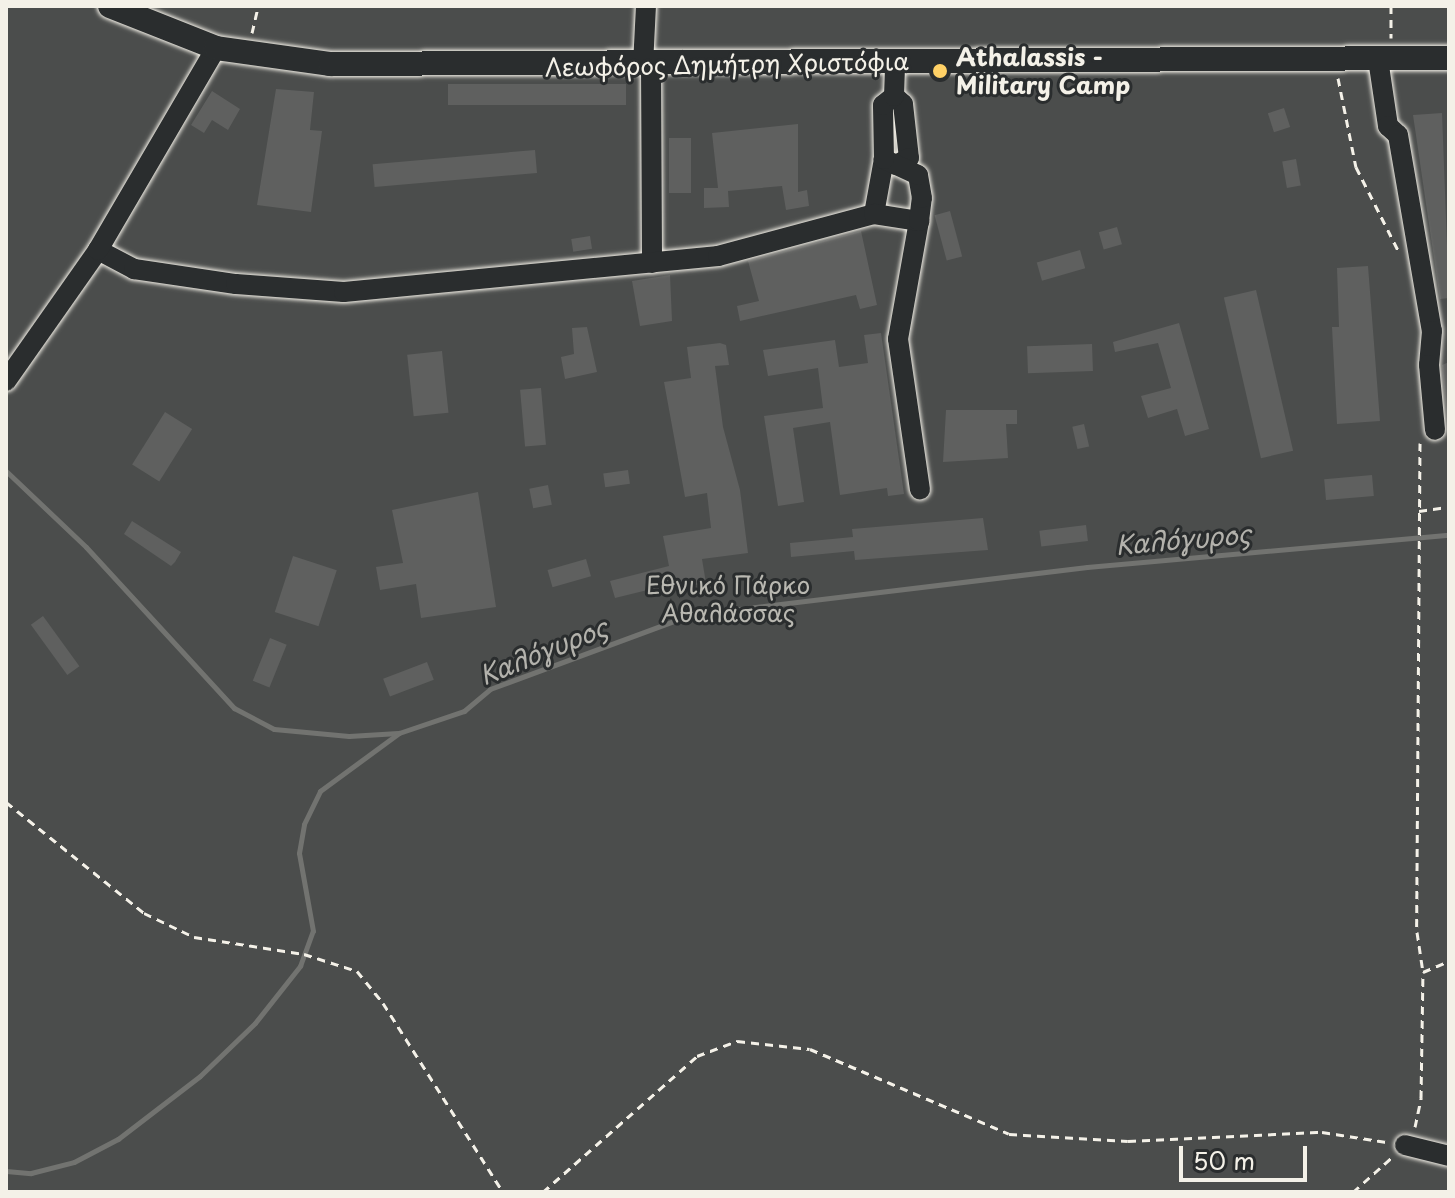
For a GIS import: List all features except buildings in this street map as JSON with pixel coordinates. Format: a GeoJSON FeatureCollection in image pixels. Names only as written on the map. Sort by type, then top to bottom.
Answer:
{"type":"FeatureCollection","features":[{"type":"Feature","properties":{"kind":"main road","name":"Λεωφόρος Δημήτρη Χριστόφια"},"geometry":{"type":"LineString","coordinates":[[110,6],[216,48],[330,64],[647,65],[1449,58]]}},
{"type":"Feature","properties":{"kind":"lane"},"geometry":{"type":"LineString","coordinates":[[646,6],[652,263]]}},
{"type":"Feature","properties":{"kind":"lane"},"geometry":{"type":"LineString","coordinates":[[6,381],[98,250],[216,48]]}},
{"type":"Feature","properties":{"kind":"lane"},"geometry":{"type":"LineString","coordinates":[[1385,59],[1388,126],[1398,135],[1432,331],[1428,434]]}},
{"type":"Feature","properties":{"kind":"lane"},"geometry":{"type":"LineString","coordinates":[[890,162],[909,158],[903,104],[894,96],[895,62]]}},
{"type":"Feature","properties":{"kind":"lane"},"geometry":{"type":"LineString","coordinates":[[874,214],[890,162]]}},
{"type":"Feature","properties":{"kind":"lane"},"geometry":{"type":"LineString","coordinates":[[890,162],[918,175],[922,198],[898,339],[920,489]]}},
{"type":"Feature","properties":{"kind":"lane"},"geometry":{"type":"LineString","coordinates":[[98,250],[134,269],[236,284],[344,292],[718,256],[874,214],[919,221]]}},
{"type":"Feature","properties":{"kind":"lane"},"geometry":{"type":"LineString","coordinates":[[1405,1145],[1449,1156]]}},
{"type":"Feature","properties":{"kind":"path"},"geometry":{"type":"LineString","coordinates":[[247,54],[258,6]]}},
{"type":"Feature","properties":{"kind":"path"},"geometry":{"type":"LineString","coordinates":[[1385,59],[1391,6]]}},
{"type":"Feature","properties":{"kind":"path"},"geometry":{"type":"LineString","coordinates":[[1335,59],[1350,151],[1367,195],[1400,255]]}},
{"type":"Feature","properties":{"kind":"path"},"geometry":{"type":"LineString","coordinates":[[1353,1192],[1405,1145],[1421,1098],[1423,972],[1417,932],[1417,526],[1428,434]]}},
{"type":"Feature","properties":{"kind":"path"},"geometry":{"type":"LineString","coordinates":[[1419,511],[1449,507]]}},
{"type":"Feature","properties":{"kind":"path"},"geometry":{"type":"LineString","coordinates":[[6,802],[144,913],[194,937],[304,954],[357,971],[383,1003],[503,1192]]}},
{"type":"Feature","properties":{"kind":"path"},"geometry":{"type":"LineString","coordinates":[[1423,972],[1449,961]]}},
{"type":"Feature","properties":{"kind":"path"},"geometry":{"type":"LineString","coordinates":[[543,1192],[697,1056],[737,1041],[810,1049],[1009,1134],[1128,1141],[1322,1132],[1370,1138]]}},
{"type":"Feature","properties":{"kind":"green space","name":"Εθνικό Πάρκο Αθαλάσσας"},"geometry":{"type":"Polygon","coordinates":[[[6,6],[1449,6],[1449,1192],[6,1192],[6,6]]]}},
{"type":"Feature","properties":{"kind":"waterway"},"geometry":{"type":"LineString","coordinates":[[6,471],[86,547],[234,708],[274,729],[349,736],[398,733]]}},
{"type":"Feature","properties":{"kind":"waterway","name":"Καλόγυρος"},"geometry":{"type":"LineString","coordinates":[[6,1171],[31,1173],[74,1162],[118,1139],[200,1076],[255,1023],[300,966],[313,931],[299,853],[304,824],[320,791],[399,733],[464,711],[490,689],[690,615],[1087,567],[1449,535]]}},
{"type":"Feature","properties":{"kind":"place","name":"Athalassis - Military Camp"},"geometry":{"type":"Point","coordinates":[940,71]}}]}
